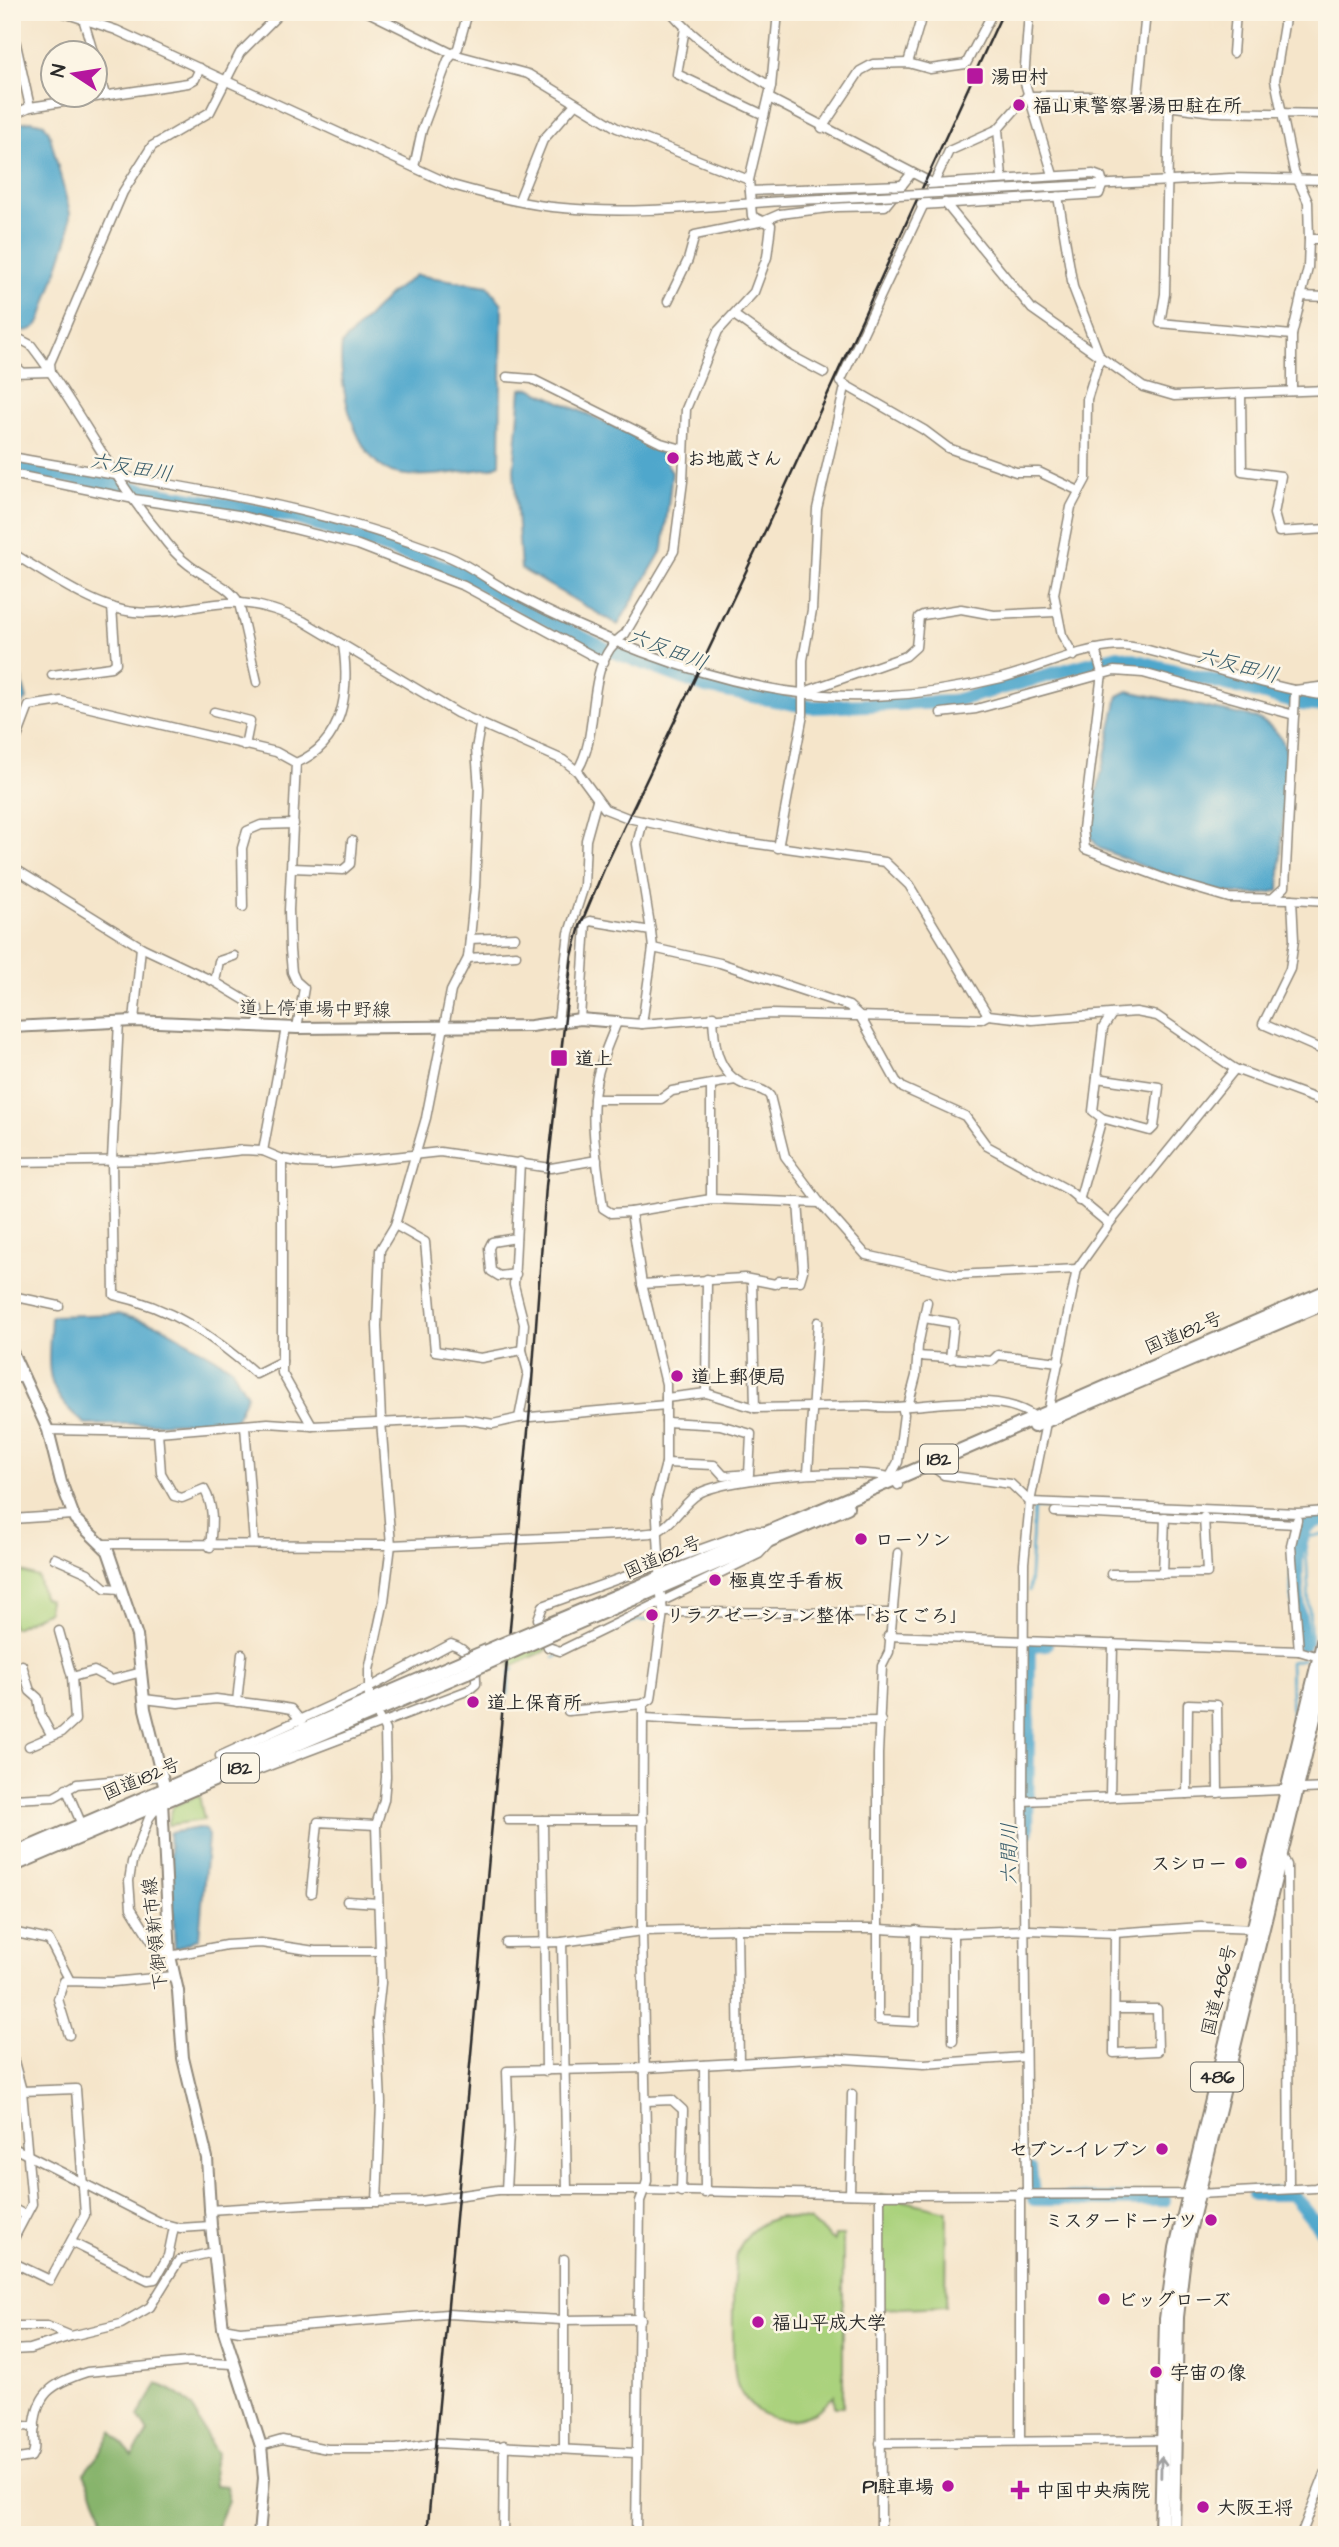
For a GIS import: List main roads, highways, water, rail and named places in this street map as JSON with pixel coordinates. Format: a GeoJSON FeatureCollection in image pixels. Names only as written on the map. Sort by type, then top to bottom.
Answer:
{"type":"FeatureCollection","features":[{"type":"Feature","properties":{"kind":"highway","name":"国道182号"},"geometry":{"type":"LineString","coordinates":[[12,1855],[163,1789],[213,1774],[465,1667],[1327,1291]]}},
{"type":"Feature","properties":{"kind":"highway","name":"国道182号"},"geometry":{"type":"LineString","coordinates":[[894,1480],[936,1469],[1044,1416],[1327,1303]]}},
{"type":"Feature","properties":{"kind":"highway","name":"国道486号"},"geometry":{"type":"LineString","coordinates":[[1174,2535],[1168,2440],[1166,2319],[1176,2248],[1193,2193],[1323,1661],[1327,1626]]}},
{"type":"Feature","properties":{"kind":"highway"},"geometry":{"type":"LineString","coordinates":[[220,1756],[213,1774],[250,1773]]}},
{"type":"Feature","properties":{"kind":"highway","name":"国道486号"},"geometry":{"type":"LineString","coordinates":[[1257,1928],[1280,1854],[1291,1787]]}},
{"type":"Feature","properties":{"kind":"highway","name":"国道182号"},"geometry":{"type":"LineString","coordinates":[[12,1866],[163,1789]]}},
{"type":"Feature","properties":{"kind":"highway","name":"国道486号"},"geometry":{"type":"LineString","coordinates":[[1161,2535],[1168,2440]]}},
{"type":"Feature","properties":{"kind":"main road","name":"道上停車場中野線"},"geometry":{"type":"LineString","coordinates":[[12,1027],[119,1021],[292,1028],[531,1026],[558,1020],[580,1019],[617,1022]]}},
{"type":"Feature","properties":{"kind":"main road","name":"下御領新市線"},"geometry":{"type":"LineString","coordinates":[[12,1352],[48,1430],[61,1482],[74,1515],[108,1551],[136,1636],[144,1699],[163,1789],[170,1956],[183,2058],[207,2158],[209,2210],[223,2328],[261,2446],[264,2478],[259,2535]]}},
{"type":"Feature","properties":{"kind":"water"},"geometry":{"type":"Polygon","coordinates":[[[31,121],[44,124],[49,132],[70,213],[69,234],[40,322],[31,330],[24,331],[12,328],[12,124],[31,121]]]}},
{"type":"Feature","properties":{"kind":"water"},"geometry":{"type":"Polygon","coordinates":[[[416,275],[488,286],[502,304],[500,464],[491,468],[433,475],[399,474],[383,468],[370,456],[352,420],[342,379],[342,344],[391,293],[416,275]]]}},
{"type":"Feature","properties":{"kind":"water"},"geometry":{"type":"Polygon","coordinates":[[[530,388],[635,436],[661,454],[672,472],[663,549],[618,625],[521,569],[514,470],[521,389],[530,388]]]}},
{"type":"Feature","properties":{"kind":"water"},"geometry":{"type":"Polygon","coordinates":[[[12,647],[27,699],[19,707],[12,735],[12,647]]]}},
{"type":"Feature","properties":{"kind":"water"},"geometry":{"type":"Polygon","coordinates":[[[1128,691],[1256,718],[1267,724],[1280,737],[1287,754],[1279,890],[1236,894],[1188,883],[1099,848],[1088,834],[1118,696],[1128,691]]]}},
{"type":"Feature","properties":{"kind":"water"},"geometry":{"type":"Polygon","coordinates":[[[118,1314],[161,1326],[231,1367],[247,1395],[235,1421],[87,1425],[72,1412],[61,1401],[51,1377],[51,1316],[118,1314]]]}},
{"type":"Feature","properties":{"kind":"water"},"geometry":{"type":"Polygon","coordinates":[[[198,1828],[206,1830],[208,1836],[199,1938],[175,1949],[169,1833],[198,1828]]]}},
{"type":"Feature","properties":{"kind":"waterway","name":"六反田川"},"geometry":{"type":"LineString","coordinates":[[12,467],[294,517],[462,573],[525,609],[604,648],[706,687],[811,707],[950,702],[1118,656],[1302,704],[1327,706]]}},
{"type":"Feature","properties":{"kind":"waterway"},"geometry":{"type":"LineString","coordinates":[[1029,1591],[1034,1508],[1056,1508]]}},
{"type":"Feature","properties":{"kind":"waterway"},"geometry":{"type":"LineString","coordinates":[[1112,1511],[1312,1521]]}},
{"type":"Feature","properties":{"kind":"waterway","name":"六間川"},"geometry":{"type":"LineString","coordinates":[[1303,1645],[1297,1591],[1298,1551],[1303,1535],[1312,1523],[1327,1519]]}},
{"type":"Feature","properties":{"kind":"waterway"},"geometry":{"type":"LineString","coordinates":[[1311,1644],[1306,1545],[1309,1537],[1327,1533]]}},
{"type":"Feature","properties":{"kind":"waterway"},"geometry":{"type":"LineString","coordinates":[[573,1649],[635,1621],[658,1619]]}},
{"type":"Feature","properties":{"kind":"waterway","name":"六間川"},"geometry":{"type":"LineString","coordinates":[[1027,1832],[1029,1645],[1046,1644]]}},
{"type":"Feature","properties":{"kind":"waterway"},"geometry":{"type":"LineString","coordinates":[[554,1658],[564,1653]]}},
{"type":"Feature","properties":{"kind":"waterway"},"geometry":{"type":"LineString","coordinates":[[1292,1727],[1290,1662],[1303,1659]]}},
{"type":"Feature","properties":{"kind":"waterway"},"geometry":{"type":"LineString","coordinates":[[508,1695],[510,1672],[514,1669]]}},
{"type":"Feature","properties":{"kind":"waterway","name":"六間川"},"geometry":{"type":"LineString","coordinates":[[1030,2170],[1034,2199],[1164,2200]]}},
{"type":"Feature","properties":{"kind":"waterway","name":"六間川"},"geometry":{"type":"LineString","coordinates":[[1254,2194],[1292,2194],[1327,2237]]}},
{"type":"Feature","properties":{"kind":"waterway"},"geometry":{"type":"LineString","coordinates":[[1319,2535],[1327,2508]]}},
{"type":"Feature","properties":{"kind":"railway"},"geometry":{"type":"LineString","coordinates":[[427,2535],[530,1409],[546,1186],[572,956],[580,926],[605,867],[759,544],[1003,12]]}},
{"type":"Feature","properties":{"kind":"place","name":"湯田村"},"geometry":{"type":"Point","coordinates":[975,76]}},
{"type":"Feature","properties":{"kind":"place","name":"福山東警察署湯田駐在所"},"geometry":{"type":"Point","coordinates":[1019,105]}},
{"type":"Feature","properties":{"kind":"place","name":"お地蔵さん"},"geometry":{"type":"Point","coordinates":[673,458]}},
{"type":"Feature","properties":{"kind":"place","name":"道上"},"geometry":{"type":"Point","coordinates":[559,1058]}},
{"type":"Feature","properties":{"kind":"place","name":"道上郵便局"},"geometry":{"type":"Point","coordinates":[677,1376]}},
{"type":"Feature","properties":{"kind":"place","name":"ローソン"},"geometry":{"type":"Point","coordinates":[861,1539]}},
{"type":"Feature","properties":{"kind":"place","name":"極真空手看板"},"geometry":{"type":"Point","coordinates":[715,1580]}},
{"type":"Feature","properties":{"kind":"place","name":"リラクゼーション整体「おてごろ」"},"geometry":{"type":"Point","coordinates":[652,1615]}},
{"type":"Feature","properties":{"kind":"place","name":"道上保育所"},"geometry":{"type":"Point","coordinates":[473,1702]}},
{"type":"Feature","properties":{"kind":"place","name":"スシロー"},"geometry":{"type":"Point","coordinates":[1241,1863]}},
{"type":"Feature","properties":{"kind":"place","name":"セブン-イレブン"},"geometry":{"type":"Point","coordinates":[1162,2149]}},
{"type":"Feature","properties":{"kind":"place","name":"ミスタードーナツ"},"geometry":{"type":"Point","coordinates":[1211,2220]}},
{"type":"Feature","properties":{"kind":"place","name":"ビッグローズ"},"geometry":{"type":"Point","coordinates":[1104,2299]}},
{"type":"Feature","properties":{"kind":"place","name":"福山平成大学"},"geometry":{"type":"Point","coordinates":[758,2322]}},
{"type":"Feature","properties":{"kind":"place","name":"宇宙の像"},"geometry":{"type":"Point","coordinates":[1156,2372]}},
{"type":"Feature","properties":{"kind":"place","name":"P1駐車場"},"geometry":{"type":"Point","coordinates":[948,2486]}},
{"type":"Feature","properties":{"kind":"place","name":"中国中央病院"},"geometry":{"type":"Point","coordinates":[1020,2490]}},
{"type":"Feature","properties":{"kind":"place","name":"大阪王将"},"geometry":{"type":"Point","coordinates":[1203,2507]}}]}
